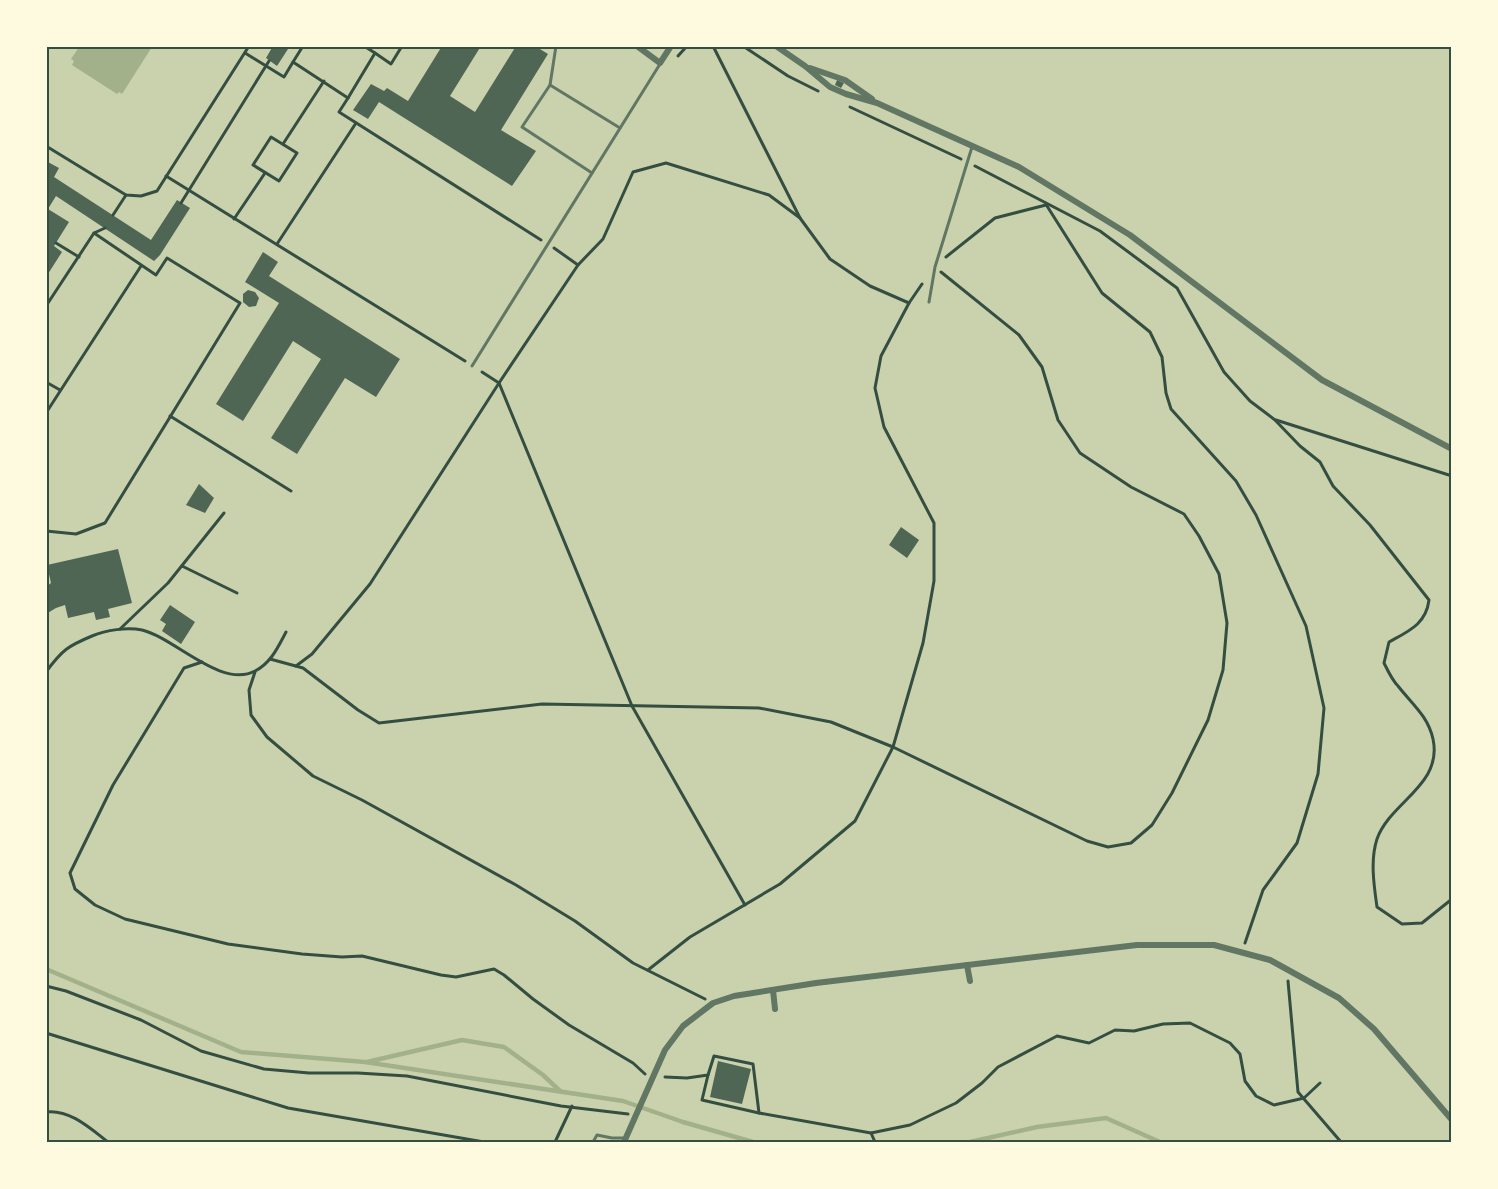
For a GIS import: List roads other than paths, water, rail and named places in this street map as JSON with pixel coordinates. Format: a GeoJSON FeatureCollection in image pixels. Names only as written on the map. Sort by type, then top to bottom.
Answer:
{"type":"FeatureCollection","features":[{"type":"Feature","properties":{"kind":"street"},"geometry":{"type":"LineString","coordinates":[[637,46],[660,63],[670,46]]}},
{"type":"Feature","properties":{"kind":"street"},"geometry":{"type":"LineString","coordinates":[[776,46],[830,87],[878,103],[1019,167],[1130,235],[1322,380],[1452,449]]}},
{"type":"Feature","properties":{"kind":"street"},"geometry":{"type":"LineString","coordinates":[[805,66],[845,80],[878,103]]}},
{"type":"Feature","properties":{"kind":"street"},"geometry":{"type":"LineString","coordinates":[[625,1140],[665,1050],[683,1026],[713,1003],[734,996],[816,983],[1137,945],[1214,945],[1270,960],[1287,969],[1339,998],[1374,1029],[1452,1120]]}},
{"type":"Feature","properties":{"kind":"street"},"geometry":{"type":"LineString","coordinates":[[967,965],[970,981]]}},
{"type":"Feature","properties":{"kind":"street"},"geometry":{"type":"LineString","coordinates":[[773,990],[774,1009]]}},
{"type":"Feature","properties":{"kind":"lane"},"geometry":{"type":"LineString","coordinates":[[555,46],[550,85],[522,127],[592,173]]}},
{"type":"Feature","properties":{"kind":"lane"},"geometry":{"type":"LineString","coordinates":[[472,366],[660,63]]}},
{"type":"Feature","properties":{"kind":"lane"},"geometry":{"type":"LineString","coordinates":[[550,85],[620,128]]}},
{"type":"Feature","properties":{"kind":"lane"},"geometry":{"type":"LineString","coordinates":[[928,302],[935,267],[972,145]]}},
{"type":"Feature","properties":{"kind":"lane"},"geometry":{"type":"LineString","coordinates":[[593,1143],[597,1135],[625,1140]]}},
{"type":"Feature","properties":{"kind":"waterway"},"geometry":{"type":"LineString","coordinates":[[46,969],[241,1052],[365,1062],[623,1101],[683,1122],[753,1142]]}},
{"type":"Feature","properties":{"kind":"waterway"},"geometry":{"type":"LineString","coordinates":[[367,1062],[462,1040],[504,1047],[543,1075],[560,1091]]}},
{"type":"Feature","properties":{"kind":"waterway"},"geometry":{"type":"LineString","coordinates":[[970,1142],[1037,1127],[1106,1118],[1160,1142]]}}]}
